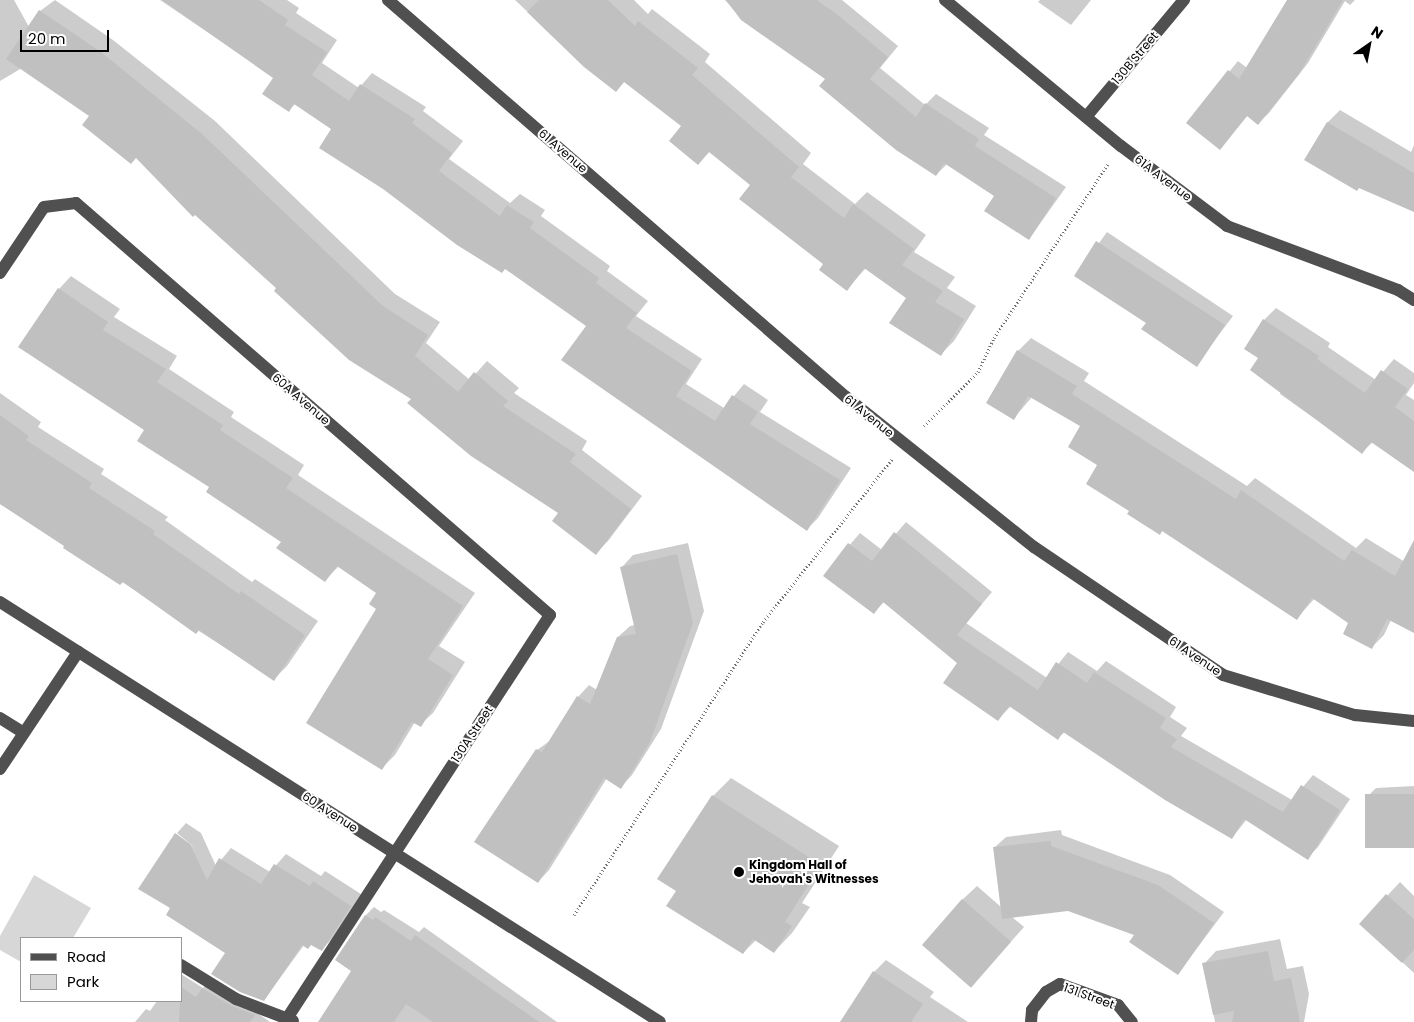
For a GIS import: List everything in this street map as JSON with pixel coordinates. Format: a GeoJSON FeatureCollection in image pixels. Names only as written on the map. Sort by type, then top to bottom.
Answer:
{"type":"FeatureCollection","features":[{"type":"Feature","properties":{"kind":"street","name":"61 Avenue"},"geometry":{"type":"LineString","coordinates":[[388,0],[846,398],[1034,548],[1223,676],[1355,715],[1414,721]]}},
{"type":"Feature","properties":{"kind":"street","name":"61A Avenue"},"geometry":{"type":"LineString","coordinates":[[945,0],[1086,117],[1227,226],[1398,290],[1414,300]]}},
{"type":"Feature","properties":{"kind":"street","name":"130B Street"},"geometry":{"type":"LineString","coordinates":[[1086,117],[1184,0]]}},
{"type":"Feature","properties":{"kind":"street","name":"60A Avenue"},"geometry":{"type":"LineString","coordinates":[[0,273],[44,207],[76,203],[550,615]]}},
{"type":"Feature","properties":{"kind":"street","name":"60 Avenue"},"geometry":{"type":"LineString","coordinates":[[0,602],[660,1022]]}},
{"type":"Feature","properties":{"kind":"street","name":"130A Street"},"geometry":{"type":"LineString","coordinates":[[291,1020],[394,853],[550,615]]}},
{"type":"Feature","properties":{"kind":"street"},"geometry":{"type":"LineString","coordinates":[[0,769],[78,652]]}},
{"type":"Feature","properties":{"kind":"street"},"geometry":{"type":"LineString","coordinates":[[0,718],[24,733]]}},
{"type":"Feature","properties":{"kind":"street"},"geometry":{"type":"LineString","coordinates":[[182,966],[236,999],[291,1020]]}},
{"type":"Feature","properties":{"kind":"street","name":"131 Street"},"geometry":{"type":"LineString","coordinates":[[1031,1022],[1032,1010],[1046,992],[1060,984],[1118,1005],[1132,1022]]}},
{"type":"Feature","properties":{"kind":"path"},"geometry":{"type":"LineString","coordinates":[[924,426],[978,372],[994,338],[1108,164]]}},
{"type":"Feature","properties":{"kind":"path"},"geometry":{"type":"LineString","coordinates":[[574,915],[763,622],[894,456]]}},
{"type":"Feature","properties":{"kind":"green space"},"geometry":{"type":"Polygon","coordinates":[[[34,875],[91,908],[74,937],[20,937],[20,961],[0,950],[0,936],[34,875]]]}},
{"type":"Feature","properties":{"kind":"building"},"geometry":{"type":"Polygon","coordinates":[[[162,0],[259,0],[288,20],[285,25],[327,52],[312,75],[349,101],[360,84],[415,119],[412,123],[452,153],[439,171],[500,216],[507,205],[534,222],[530,228],[599,278],[596,283],[637,313],[626,328],[692,371],[676,396],[715,421],[732,395],[758,412],[750,424],[840,480],[807,531],[561,360],[586,326],[505,269],[502,273],[457,245],[383,189],[319,148],[331,129],[294,104],[289,112],[262,94],[273,78],[162,0]]]}},
{"type":"Feature","properties":{"kind":"building"},"geometry":{"type":"Polygon","coordinates":[[[539,0],[608,0],[635,26],[638,21],[698,68],[692,75],[799,167],[791,177],[844,218],[853,204],[914,249],[902,265],[943,291],[935,302],[964,319],[941,356],[889,323],[906,298],[864,268],[847,291],[819,270],[823,264],[739,199],[750,185],[709,152],[698,165],[669,141],[681,126],[624,82],[616,92],[584,67],[527,12],[539,0]]]}},
{"type":"Feature","properties":{"kind":"building"},"geometry":{"type":"Polygon","coordinates":[[[726,0],[817,0],[839,16],[888,57],[870,79],[916,117],[925,103],[979,139],[975,146],[1056,198],[1029,240],[984,211],[994,196],[944,163],[936,176],[896,150],[819,86],[825,79],[741,20],[726,0]]]}},
{"type":"Feature","properties":{"kind":"building"},"geometry":{"type":"Polygon","coordinates":[[[1287,0],[1343,0],[1299,74],[1258,125],[1247,116],[1220,150],[1186,123],[1228,70],[1239,79],[1287,0]]]}},
{"type":"Feature","properties":{"kind":"building"},"geometry":{"type":"Polygon","coordinates":[[[39,10],[101,52],[202,134],[383,306],[428,335],[415,356],[458,392],[474,372],[508,401],[503,406],[576,454],[570,462],[631,509],[596,555],[552,521],[558,513],[471,456],[407,403],[411,399],[349,360],[274,291],[276,288],[195,215],[193,217],[136,158],[131,164],[82,125],[89,116],[6,59],[39,10]]]}},
{"type":"Feature","properties":{"kind":"building"},"geometry":{"type":"Polygon","coordinates":[[[1327,122],[1414,173],[1414,212],[1359,188],[1357,191],[1304,160],[1327,122]]]}},
{"type":"Feature","properties":{"kind":"building"},"geometry":{"type":"Polygon","coordinates":[[[1096,241],[1225,325],[1197,367],[1141,329],[1146,323],[1074,276],[1096,241]]]}},
{"type":"Feature","properties":{"kind":"building"},"geometry":{"type":"Polygon","coordinates":[[[58,288],[108,322],[103,330],[166,369],[157,382],[223,425],[220,430],[293,478],[286,488],[463,606],[428,659],[453,675],[421,727],[412,722],[382,770],[306,723],[376,609],[369,604],[376,593],[337,566],[325,582],[276,548],[281,542],[206,492],[209,487],[137,441],[144,430],[18,347],[58,288]]]}},
{"type":"Feature","properties":{"kind":"building"},"geometry":{"type":"Polygon","coordinates":[[[1263,319],[1319,356],[1317,359],[1365,393],[1381,370],[1408,389],[1395,407],[1414,421],[1414,472],[1371,442],[1362,454],[1250,370],[1258,358],[1244,349],[1263,319]]]}},
{"type":"Feature","properties":{"kind":"building"},"geometry":{"type":"Polygon","coordinates":[[[1017,350],[1077,386],[1072,394],[1236,499],[1241,490],[1344,561],[1352,550],[1395,576],[1414,540],[1414,633],[1387,619],[1372,649],[1343,634],[1348,623],[1312,598],[1297,620],[1162,531],[1160,535],[1127,514],[1129,511],[1086,484],[1097,465],[1068,447],[1080,426],[1028,396],[1014,420],[986,403],[1017,350]]]}},
{"type":"Feature","properties":{"kind":"building"},"geometry":{"type":"Polygon","coordinates":[[[0,415],[29,436],[26,440],[92,483],[89,488],[155,531],[153,534],[239,594],[241,591],[305,635],[274,681],[199,630],[196,634],[123,582],[120,585],[0,504],[0,415]]]}},
{"type":"Feature","properties":{"kind":"building"},"geometry":{"type":"Polygon","coordinates":[[[894,532],[982,604],[957,635],[1038,690],[1056,662],[1087,683],[1094,672],[1166,718],[1160,728],[1177,739],[1171,747],[1283,812],[1301,785],[1340,810],[1308,860],[1244,819],[1232,839],[1165,800],[1063,732],[1058,740],[1009,706],[998,721],[943,683],[957,663],[883,602],[874,614],[823,576],[848,543],[872,561],[894,532]]]}},
{"type":"Feature","properties":{"kind":"building"},"geometry":{"type":"Polygon","coordinates":[[[677,554],[693,623],[650,742],[621,789],[604,778],[538,883],[474,842],[536,749],[542,752],[577,696],[590,704],[617,637],[636,634],[620,567],[677,554]]]}},
{"type":"Feature","properties":{"kind":"building"},"geometry":{"type":"Polygon","coordinates":[[[1365,794],[1414,794],[1414,848],[1365,848],[1365,794]]]}},
{"type":"Feature","properties":{"kind":"building","name":"Kingdom Hall of Jehovah's Witnesses"},"geometry":{"type":"Polygon","coordinates":[[[712,795],[821,865],[785,922],[792,926],[774,953],[753,939],[743,954],[666,906],[676,891],[657,879],[712,795]]]}},
{"type":"Feature","properties":{"kind":"building"},"geometry":{"type":"Polygon","coordinates":[[[175,833],[190,844],[207,880],[219,858],[261,884],[274,864],[310,886],[313,881],[351,906],[322,951],[311,945],[308,949],[302,945],[264,1001],[240,992],[211,974],[225,953],[166,915],[170,908],[138,889],[175,833]]]}},
{"type":"Feature","properties":{"kind":"building"},"geometry":{"type":"Polygon","coordinates":[[[1051,841],[1051,846],[1158,885],[1214,923],[1178,975],[1129,942],[1134,935],[1068,911],[1002,919],[993,847],[1051,841]]]}},
{"type":"Feature","properties":{"kind":"building"},"geometry":{"type":"Polygon","coordinates":[[[1386,894],[1414,919],[1414,950],[1402,963],[1359,924],[1386,894]]]}},
{"type":"Feature","properties":{"kind":"building"},"geometry":{"type":"Polygon","coordinates":[[[962,899],[1011,942],[971,988],[922,945],[962,899]]]}},
{"type":"Feature","properties":{"kind":"building"},"geometry":{"type":"Polygon","coordinates":[[[365,915],[373,920],[375,917],[411,941],[415,935],[539,1022],[433,1022],[406,1004],[394,1022],[318,1022],[351,971],[335,960],[365,915]]]}},
{"type":"Feature","properties":{"kind":"building"},"geometry":{"type":"Polygon","coordinates":[[[1268,951],[1274,981],[1291,978],[1300,1022],[1232,1022],[1234,1011],[1213,1015],[1202,963],[1268,951]]]}},
{"type":"Feature","properties":{"kind":"building"},"geometry":{"type":"Polygon","coordinates":[[[873,971],[923,1004],[911,1022],[840,1022],[873,971]]]}},
{"type":"Feature","properties":{"kind":"building"},"geometry":{"type":"Polygon","coordinates":[[[182,988],[196,997],[202,988],[232,1006],[255,1015],[250,1022],[179,1022],[182,988]]]}},
{"type":"Feature","properties":{"kind":"place","name":"Kingdom Hall of Jehovah's Witnesses"},"geometry":{"type":"Point","coordinates":[739,872]}}]}
